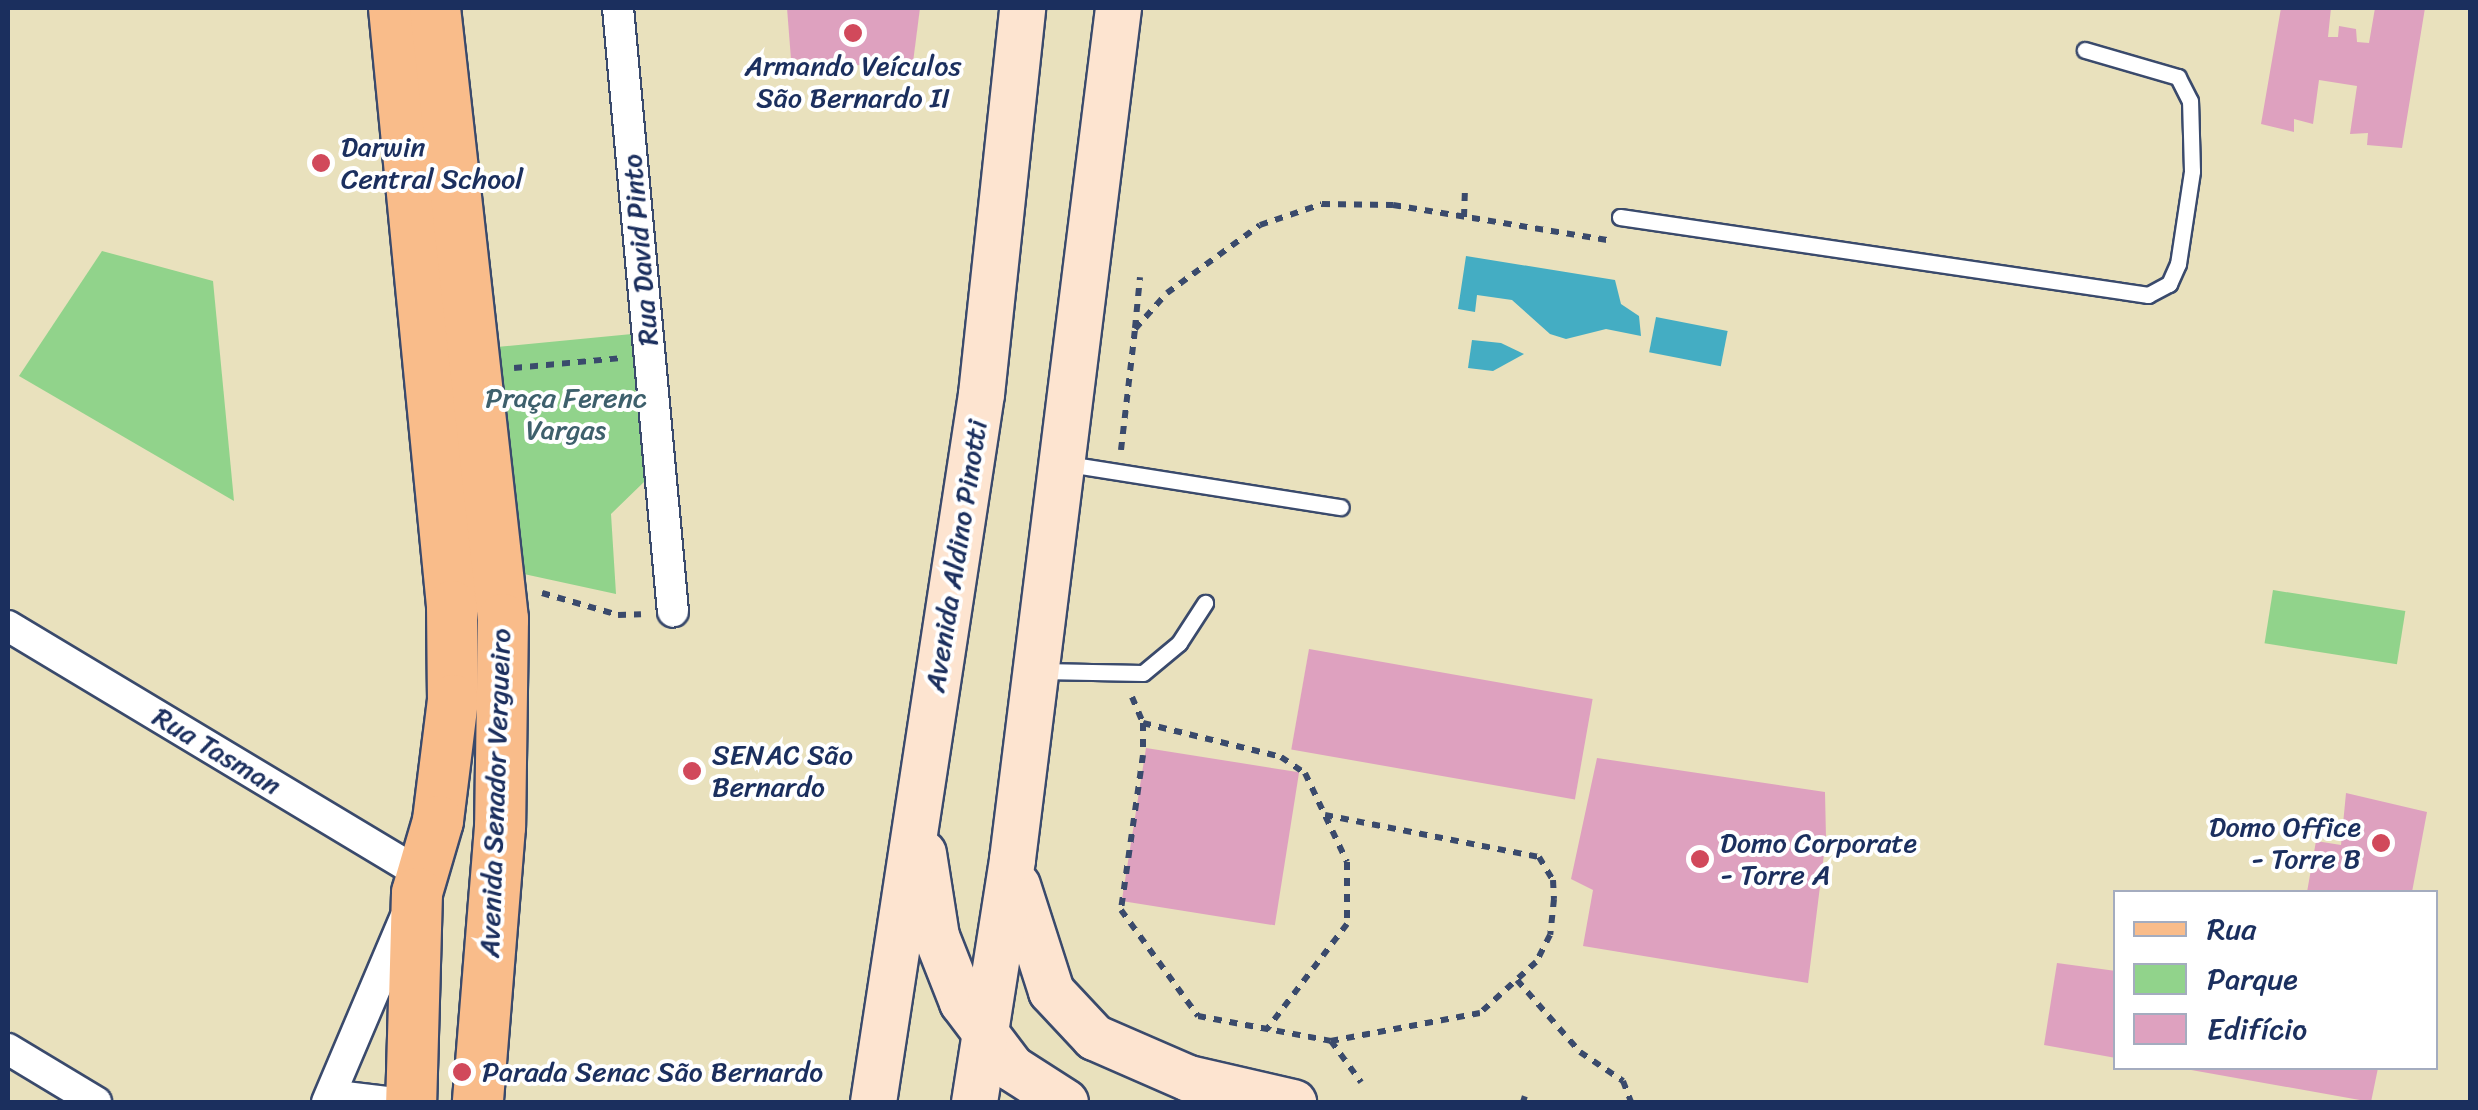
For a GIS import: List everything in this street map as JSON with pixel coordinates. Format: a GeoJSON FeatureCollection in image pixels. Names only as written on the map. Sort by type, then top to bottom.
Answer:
{"type":"FeatureCollection","features":[{"type":"Feature","properties":{"kind":"main road","name":"Avenida Senador Vergueiro"},"geometry":{"type":"LineString","coordinates":[[394,8],[452,606],[453,700],[423,882],[411,1102]]}},
{"type":"Feature","properties":{"kind":"main road","name":"Avenida Senador Vergueiro"},"geometry":{"type":"LineString","coordinates":[[436,8],[498,580],[500,827],[478,1102]]}},
{"type":"Feature","properties":{"kind":"main road","name":"Avenida Aldino Pinotti"},"geometry":{"type":"LineString","coordinates":[[873,1102],[981,394],[1022,8]]}},
{"type":"Feature","properties":{"kind":"main road"},"geometry":{"type":"LineString","coordinates":[[974,1102],[1037,671],[1118,8]]}},
{"type":"Feature","properties":{"kind":"main road"},"geometry":{"type":"LineString","coordinates":[[918,816],[936,936],[962,1002],[986,1038],[1027,1081],[1065,1102]]}},
{"type":"Feature","properties":{"kind":"main road"},"geometry":{"type":"LineString","coordinates":[[1012,858],[1040,969],[1078,1024],[1133,1058],[1293,1102]]}},
{"type":"Feature","properties":{"kind":"street","name":"Rua David Pinto"},"geometry":{"type":"LineString","coordinates":[[618,8],[673,612]]}},
{"type":"Feature","properties":{"kind":"street","name":"Rua Tasman"},"geometry":{"type":"LineString","coordinates":[[8,626],[406,865],[423,882]]}},
{"type":"Feature","properties":{"kind":"street","name":"Avenida Senador Vergueiro"},"geometry":{"type":"LineString","coordinates":[[327,1102],[423,882]]}},
{"type":"Feature","properties":{"kind":"street"},"geometry":{"type":"LineString","coordinates":[[8,1049],[96,1102]]}},
{"type":"Feature","properties":{"kind":"street"},"geometry":{"type":"LineString","coordinates":[[340,1102],[345,1097],[386,1102]]}},
{"type":"Feature","properties":{"kind":"lane"},"geometry":{"type":"LineString","coordinates":[[1620,216],[2148,295],[2169,284],[2178,264],[2192,171],[2190,101],[2178,77],[2085,50]]}},
{"type":"Feature","properties":{"kind":"lane"},"geometry":{"type":"LineString","coordinates":[[1064,463],[1341,507]]}},
{"type":"Feature","properties":{"kind":"lane"},"geometry":{"type":"LineString","coordinates":[[1037,671],[1143,672],[1179,643],[1204,603]]}},
{"type":"Feature","properties":{"kind":"path"},"geometry":{"type":"LineString","coordinates":[[1464,217],[1465,190]]}},
{"type":"Feature","properties":{"kind":"path"},"geometry":{"type":"LineString","coordinates":[[1135,330],[1167,293],[1260,224],[1322,204],[1393,205],[1618,242],[1620,216]]}},
{"type":"Feature","properties":{"kind":"path"},"geometry":{"type":"LineString","coordinates":[[1118,471],[1140,277]]}},
{"type":"Feature","properties":{"kind":"path"},"geometry":{"type":"LineString","coordinates":[[473,372],[650,355]]}},
{"type":"Feature","properties":{"kind":"path"},"geometry":{"type":"LineString","coordinates":[[498,580],[618,615]]}},
{"type":"Feature","properties":{"kind":"path"},"geometry":{"type":"LineString","coordinates":[[1122,674],[1143,724],[1122,910],[1198,1016],[1330,1041],[1480,1013],[1517,980],[1550,935],[1553,880],[1539,857],[1325,815]]}},
{"type":"Feature","properties":{"kind":"path"},"geometry":{"type":"LineString","coordinates":[[1143,724],[1281,757],[1304,772],[1348,862],[1348,924],[1267,1029]]}},
{"type":"Feature","properties":{"kind":"path"},"geometry":{"type":"LineString","coordinates":[[1517,980],[1580,1052],[1623,1081],[1630,1102]]}},
{"type":"Feature","properties":{"kind":"path"},"geometry":{"type":"LineString","coordinates":[[1330,1041],[1361,1082]]}},
{"type":"Feature","properties":{"kind":"green space"},"geometry":{"type":"Polygon","coordinates":[[[102,251],[213,281],[234,501],[19,376],[102,251]]]}},
{"type":"Feature","properties":{"kind":"green space","name":"Praça Ferenc Vargas"},"geometry":{"type":"Polygon","coordinates":[[[632,334],[646,480],[611,514],[616,594],[510,571],[486,348],[632,334]]]}},
{"type":"Feature","properties":{"kind":"green space"},"geometry":{"type":"Polygon","coordinates":[[[2273,590],[2405,611],[2397,664],[2265,643],[2273,590]]]}},
{"type":"Feature","properties":{"kind":"water"},"geometry":{"type":"Polygon","coordinates":[[[1466,256],[1615,280],[1621,304],[1639,316],[1641,336],[1606,329],[1566,339],[1550,334],[1512,300],[1477,295],[1475,312],[1458,309],[1466,256]]]}},
{"type":"Feature","properties":{"kind":"water"},"geometry":{"type":"Polygon","coordinates":[[[1656,317],[1728,331],[1721,366],[1649,352],[1656,317]]]}},
{"type":"Feature","properties":{"kind":"water"},"geometry":{"type":"Polygon","coordinates":[[[1472,340],[1501,343],[1524,354],[1493,371],[1468,368],[1472,340]]]}},
{"type":"Feature","properties":{"kind":"building","name":"Armando Veículos São Bernardo II"},"geometry":{"type":"Polygon","coordinates":[[[787,8],[920,8],[912,70],[791,59],[787,8]]]}},
{"type":"Feature","properties":{"kind":"building"},"geometry":{"type":"Polygon","coordinates":[[[2281,8],[2331,8],[2328,37],[2338,37],[2339,26],[2356,29],[2357,42],[2369,43],[2375,8],[2425,8],[2402,148],[2367,145],[2368,133],[2350,134],[2357,86],[2319,80],[2313,124],[2294,119],[2294,132],[2261,124],[2281,8]]]}},
{"type":"Feature","properties":{"kind":"building"},"geometry":{"type":"Polygon","coordinates":[[[1309,649],[1593,699],[1575,799],[1291,749],[1309,649]]]}},
{"type":"Feature","properties":{"kind":"building"},"geometry":{"type":"Polygon","coordinates":[[[1146,748],[1299,772],[1275,925],[1122,901],[1146,748]]]}},
{"type":"Feature","properties":{"kind":"building","name":"Domo Corporate - Torre A"},"geometry":{"type":"Polygon","coordinates":[[[1597,758],[1825,792],[1826,838],[1808,983],[1583,946],[1593,890],[1571,879],[1597,758]]]}},
{"type":"Feature","properties":{"kind":"building","name":"Domo Office - Torre B"},"geometry":{"type":"Polygon","coordinates":[[[2346,793],[2427,812],[2412,890],[2307,890],[2316,841],[2341,845],[2346,793]]]}},
{"type":"Feature","properties":{"kind":"building"},"geometry":{"type":"Polygon","coordinates":[[[2057,963],[2113,971],[2113,1057],[2044,1045],[2057,963]]]}},
{"type":"Feature","properties":{"kind":"building"},"geometry":{"type":"Polygon","coordinates":[[[2191,1070],[2378,1070],[2371,1102],[2191,1070]]]}},
{"type":"Feature","properties":{"kind":"place","name":"Armando Veículos São Bernardo II"},"geometry":{"type":"Point","coordinates":[853,33]}},
{"type":"Feature","properties":{"kind":"place","name":"Darwin Central School"},"geometry":{"type":"Point","coordinates":[321,163]}},
{"type":"Feature","properties":{"kind":"place","name":"SENAC São Bernardo"},"geometry":{"type":"Point","coordinates":[692,771]}},
{"type":"Feature","properties":{"kind":"place","name":"Domo Office - Torre B"},"geometry":{"type":"Point","coordinates":[2381,843]}},
{"type":"Feature","properties":{"kind":"place","name":"Domo Corporate - Torre A"},"geometry":{"type":"Point","coordinates":[1700,859]}},
{"type":"Feature","properties":{"kind":"place","name":"Parada Senac São Bernardo"},"geometry":{"type":"Point","coordinates":[462,1072]}}]}
